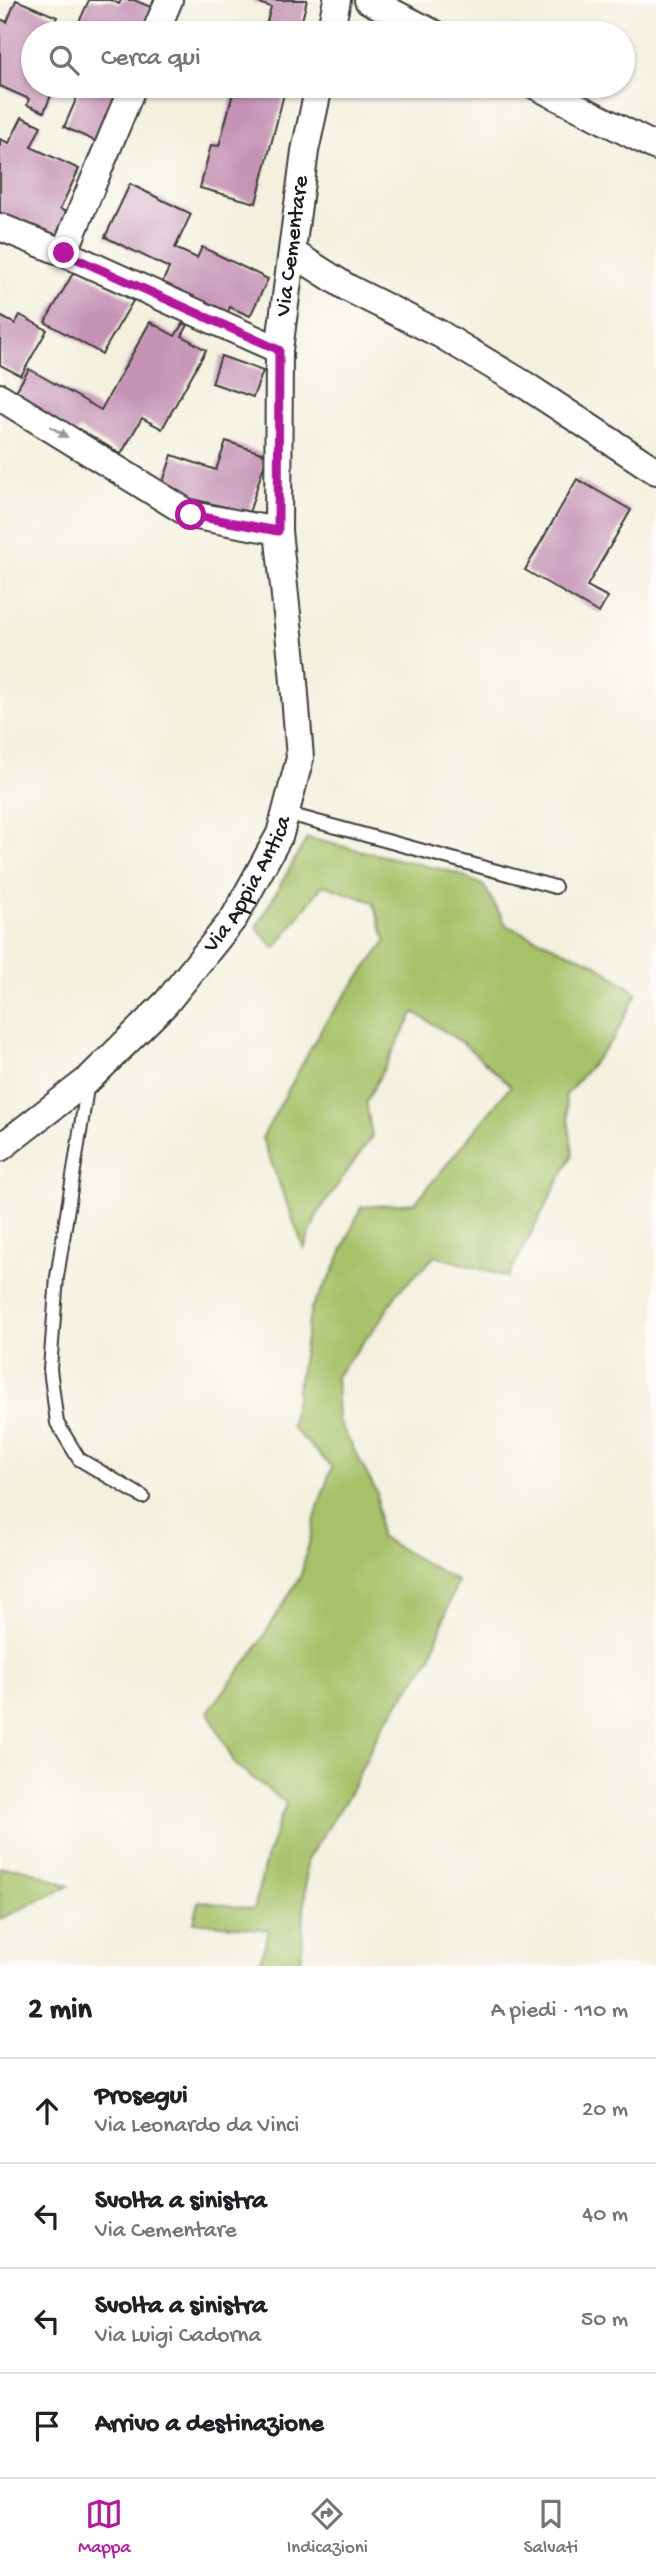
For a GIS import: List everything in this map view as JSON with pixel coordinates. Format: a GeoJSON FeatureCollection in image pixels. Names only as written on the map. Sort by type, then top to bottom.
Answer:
{"type":"FeatureCollection","features":[{"type":"Feature","properties":{"kind":"street"},"geometry":{"type":"LineString","coordinates":[[160,21],[169,0]]}},
{"type":"Feature","properties":{"kind":"street"},"geometry":{"type":"LineString","coordinates":[[333,21],[337,0]]}},
{"type":"Feature","properties":{"kind":"street"},"geometry":{"type":"LineString","coordinates":[[368,0],[409,21]]}},
{"type":"Feature","properties":{"kind":"street"},"geometry":{"type":"LineString","coordinates":[[64,253],[128,98]]}},
{"type":"Feature","properties":{"kind":"street","name":"Via Cementare"},"geometry":{"type":"LineString","coordinates":[[278,531],[279,350],[305,151],[316,98]]}},
{"type":"Feature","properties":{"kind":"street"},"geometry":{"type":"LineString","coordinates":[[560,98],[656,147]]}},
{"type":"Feature","properties":{"kind":"street"},"geometry":{"type":"LineString","coordinates":[[0,227],[279,350]]}},
{"type":"Feature","properties":{"kind":"street"},"geometry":{"type":"LineString","coordinates":[[293,253],[348,288],[451,340],[656,471]]}},
{"type":"Feature","properties":{"kind":"street"},"geometry":{"type":"LineString","coordinates":[[0,397],[191,515],[278,531]]}},
{"type":"Feature","properties":{"kind":"street","name":"Via Appia Antica"},"geometry":{"type":"LineString","coordinates":[[0,1148],[89,1079],[166,1003],[234,918],[280,834],[300,758],[278,531]]}},
{"type":"Feature","properties":{"kind":"lane"},"geometry":{"type":"LineString","coordinates":[[285,813],[555,887]]}},
{"type":"Feature","properties":{"kind":"lane"},"geometry":{"type":"LineString","coordinates":[[89,1079],[57,1278],[50,1369],[57,1423],[79,1459],[143,1497]]}},
{"type":"Feature","properties":{"kind":"green space"},"geometry":{"type":"Polygon","coordinates":[[[307,838],[457,873],[484,886],[507,926],[594,963],[637,993],[614,1038],[565,1096],[573,1154],[508,1277],[435,1256],[397,1293],[381,1320],[336,1376],[338,1420],[377,1493],[380,1537],[457,1581],[431,1657],[380,1730],[349,1795],[307,1860],[301,1966],[259,1966],[269,1930],[194,1922],[199,1901],[254,1909],[266,1858],[286,1803],[235,1764],[208,1712],[257,1647],[301,1575],[319,1503],[332,1467],[291,1427],[311,1308],[333,1272],[361,1207],[415,1203],[511,1086],[464,1044],[414,1012],[366,1102],[372,1136],[318,1213],[304,1249],[262,1138],[324,1024],[386,941],[373,902],[323,885],[275,948],[256,928],[307,838]]]}},
{"type":"Feature","properties":{"kind":"green space"},"geometry":{"type":"Polygon","coordinates":[[[0,1867],[27,1869],[69,1886],[0,1919],[0,1867]]]}},
{"type":"Feature","properties":{"kind":"building"},"geometry":{"type":"Polygon","coordinates":[[[16,0],[57,17],[55,21],[21,21],[21,95],[0,86],[0,19],[7,22],[16,0]]]}},
{"type":"Feature","properties":{"kind":"building"},"geometry":{"type":"Polygon","coordinates":[[[89,0],[111,0],[119,4],[121,0],[134,0],[153,8],[147,21],[79,21],[89,0]]]}},
{"type":"Feature","properties":{"kind":"building"},"geometry":{"type":"Polygon","coordinates":[[[249,0],[307,0],[302,21],[267,21],[271,7],[249,0]]]}},
{"type":"Feature","properties":{"kind":"building"},"geometry":{"type":"Polygon","coordinates":[[[27,98],[50,98],[44,112],[27,105],[29,99],[27,98]]]}},
{"type":"Feature","properties":{"kind":"building"},"geometry":{"type":"Polygon","coordinates":[[[77,98],[115,98],[97,142],[64,127],[77,98]]]}},
{"type":"Feature","properties":{"kind":"building"},"geometry":{"type":"Polygon","coordinates":[[[232,98],[283,98],[256,203],[200,188],[211,145],[219,146],[232,98]]]}},
{"type":"Feature","properties":{"kind":"building"},"geometry":{"type":"Polygon","coordinates":[[[22,117],[41,126],[31,147],[79,169],[60,209],[68,213],[55,242],[0,216],[0,139],[9,143],[22,117]]]}},
{"type":"Feature","properties":{"kind":"building"},"geometry":{"type":"Polygon","coordinates":[[[130,184],[191,214],[175,248],[197,258],[202,247],[268,279],[250,316],[230,307],[224,321],[158,292],[169,268],[105,237],[130,184]]]}},
{"type":"Feature","properties":{"kind":"building"},"geometry":{"type":"Polygon","coordinates":[[[76,268],[133,301],[102,354],[45,322],[76,268]]]}},
{"type":"Feature","properties":{"kind":"building"},"geometry":{"type":"Polygon","coordinates":[[[20,315],[47,330],[21,376],[0,365],[0,316],[15,324],[20,315]]]}},
{"type":"Feature","properties":{"kind":"building"},"geometry":{"type":"Polygon","coordinates":[[[150,322],[175,336],[183,323],[188,325],[182,336],[206,350],[162,429],[142,418],[121,454],[79,429],[76,434],[12,398],[29,369],[101,410],[150,322]]]}},
{"type":"Feature","properties":{"kind":"building"},"geometry":{"type":"Polygon","coordinates":[[[221,356],[263,371],[253,397],[212,383],[221,356]]]}},
{"type":"Feature","properties":{"kind":"building"},"geometry":{"type":"Polygon","coordinates":[[[226,441],[267,455],[249,513],[160,491],[172,455],[216,470],[226,441]]]}},
{"type":"Feature","properties":{"kind":"building"},"geometry":{"type":"Polygon","coordinates":[[[577,479],[631,510],[587,586],[608,597],[599,613],[525,570],[577,479]]]}},
{"type":"Feature","properties":{"kind":"route"},"geometry":{"type":"LineString","coordinates":[[64,253],[279,350],[278,531],[191,515]]}}]}
